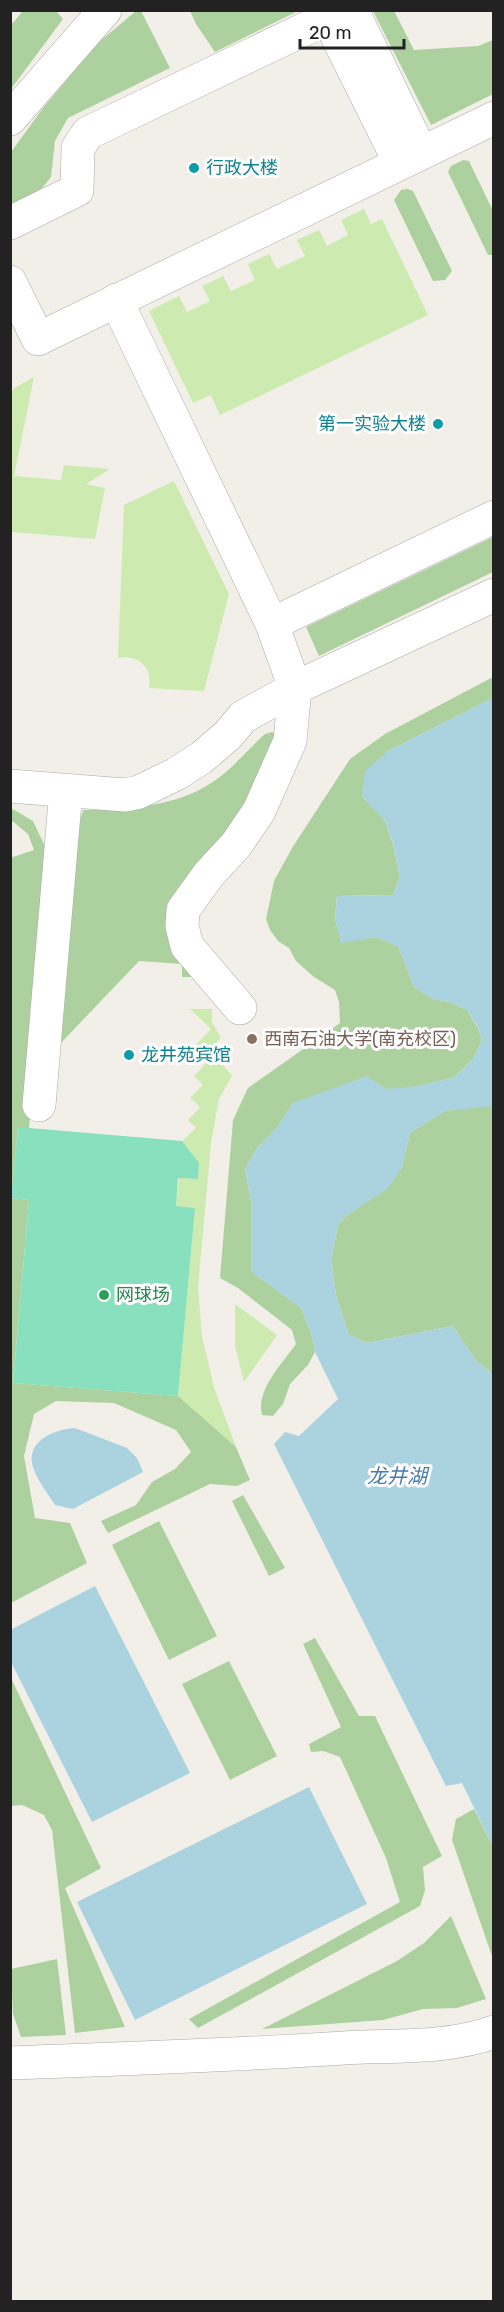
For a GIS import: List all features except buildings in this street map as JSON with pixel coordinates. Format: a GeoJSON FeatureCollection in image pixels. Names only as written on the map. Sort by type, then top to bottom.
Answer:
{"type":"FeatureCollection","features":[{"type":"Feature","properties":{"kind":"lane"},"geometry":{"type":"LineString","coordinates":[[10,119],[105,10]]}},
{"type":"Feature","properties":{"kind":"lane"},"geometry":{"type":"LineString","coordinates":[[352,10],[411,158]]}},
{"type":"Feature","properties":{"kind":"lane"},"geometry":{"type":"LineString","coordinates":[[10,223],[77,190],[78,148],[88,133],[328,18],[411,158]]}},
{"type":"Feature","properties":{"kind":"lane"},"geometry":{"type":"LineString","coordinates":[[10,282],[38,339],[494,118]]}},
{"type":"Feature","properties":{"kind":"lane"},"geometry":{"type":"LineString","coordinates":[[116,300],[272,624],[295,688],[290,741],[259,811],[236,845],[209,874],[183,910],[182,926],[186,946],[240,1008]]}},
{"type":"Feature","properties":{"kind":"lane"},"geometry":{"type":"LineString","coordinates":[[272,624],[494,518]]}},
{"type":"Feature","properties":{"kind":"lane"},"geometry":{"type":"LineString","coordinates":[[10,786],[125,795],[155,786],[201,758],[228,735],[243,717],[295,688],[494,595]]}},
{"type":"Feature","properties":{"kind":"lane"},"geometry":{"type":"LineString","coordinates":[[39,1105],[66,790]]}},
{"type":"Feature","properties":{"kind":"lane"},"geometry":{"type":"LineString","coordinates":[[10,2062],[202,2056],[430,2043],[470,2040],[494,2032]]}},
{"type":"Feature","properties":{"kind":"green space"},"geometry":{"type":"Polygon","coordinates":[[[23,11],[56,11],[63,19],[11,89],[11,25],[23,11]]]}},
{"type":"Feature","properties":{"kind":"green space"},"geometry":{"type":"Polygon","coordinates":[[[136,11],[141,11],[170,68],[68,118],[55,141],[51,177],[39,192],[11,205],[11,152],[43,108],[99,42],[136,11]]]}},
{"type":"Feature","properties":{"kind":"green space"},"geometry":{"type":"Polygon","coordinates":[[[190,11],[298,11],[215,52],[190,11]]]}},
{"type":"Feature","properties":{"kind":"green space"},"geometry":{"type":"Polygon","coordinates":[[[373,11],[394,11],[414,50],[478,46],[493,40],[493,94],[431,125],[373,11]]]}},
{"type":"Feature","properties":{"kind":"green space"},"geometry":{"type":"Polygon","coordinates":[[[463,160],[469,161],[493,211],[493,255],[488,255],[448,172],[451,166],[463,160]]]}},
{"type":"Feature","properties":{"kind":"green space"},"geometry":{"type":"Polygon","coordinates":[[[401,190],[413,191],[452,271],[445,280],[433,281],[394,200],[401,190]]]}},
{"type":"Feature","properties":{"kind":"green space"},"geometry":{"type":"Polygon","coordinates":[[[364,209],[371,224],[382,219],[428,315],[220,415],[211,395],[193,403],[149,311],[179,296],[187,312],[210,301],[202,286],[223,276],[231,291],[255,280],[248,264],[269,254],[277,269],[305,256],[297,240],[319,230],[327,246],[348,235],[341,220],[364,209]]]}},
{"type":"Feature","properties":{"kind":"green space"},"geometry":{"type":"Polygon","coordinates":[[[34,377],[14,476],[61,480],[64,465],[110,469],[86,484],[105,488],[95,539],[11,532],[11,400],[13,389],[34,377]]]}},
{"type":"Feature","properties":{"kind":"green space"},"geometry":{"type":"Polygon","coordinates":[[[174,481],[229,594],[204,691],[149,688],[149,674],[138,660],[118,658],[124,505],[174,481]]]}},
{"type":"Feature","properties":{"kind":"green space"},"geometry":{"type":"Polygon","coordinates":[[[493,537],[493,572],[319,656],[306,627],[493,537]]]}},
{"type":"Feature","properties":{"kind":"green space"},"geometry":{"type":"Polygon","coordinates":[[[493,677],[493,698],[388,751],[362,796],[385,821],[400,877],[393,895],[337,896],[335,918],[341,942],[376,937],[398,946],[414,987],[433,999],[449,1002],[467,1010],[482,1040],[473,1059],[455,1077],[419,1086],[293,1103],[277,1128],[257,1148],[245,1169],[251,1201],[251,1271],[301,1308],[312,1336],[315,1352],[308,1365],[290,1384],[283,1404],[273,1416],[262,1415],[261,1405],[266,1386],[296,1344],[292,1330],[238,1288],[220,1278],[233,1120],[248,1088],[340,1023],[339,1002],[335,990],[314,977],[296,961],[289,948],[278,941],[270,930],[266,919],[274,881],[292,848],[350,759],[385,734],[493,677]]]}},
{"type":"Feature","properties":{"kind":"green space"},"geometry":{"type":"Polygon","coordinates":[[[272,732],[279,736],[257,797],[177,900],[195,977],[182,977],[182,964],[139,961],[60,1044],[67,872],[83,810],[153,805],[186,796],[217,779],[265,734],[272,732]]]}},
{"type":"Feature","properties":{"kind":"green space"},"geometry":{"type":"Polygon","coordinates":[[[11,808],[33,821],[52,861],[29,1128],[18,1128],[11,1198],[29,1200],[13,1383],[178,1396],[236,1447],[250,1480],[237,1486],[210,1484],[108,1533],[101,1521],[136,1505],[152,1482],[175,1469],[191,1452],[176,1430],[114,1403],[56,1401],[34,1414],[24,1456],[35,1518],[70,1523],[87,1563],[11,1603],[10,858],[34,850],[28,834],[11,820],[11,808]]]}},
{"type":"Feature","properties":{"kind":"green space"},"geometry":{"type":"Polygon","coordinates":[[[190,1009],[212,1009],[212,1022],[221,1038],[210,1049],[232,1076],[219,1099],[211,1143],[198,1288],[202,1337],[214,1387],[236,1447],[178,1396],[195,1208],[176,1206],[179,1178],[198,1179],[199,1163],[182,1141],[196,1128],[188,1120],[200,1107],[190,1098],[203,1085],[194,1076],[207,1062],[193,1048],[211,1029],[190,1009]]]}},
{"type":"Feature","properties":{"kind":"green space"},"geometry":{"type":"Polygon","coordinates":[[[493,1106],[493,1374],[476,1361],[453,1326],[367,1343],[349,1335],[336,1295],[331,1261],[338,1225],[347,1215],[387,1188],[402,1167],[410,1133],[445,1111],[493,1106]]]}},
{"type":"Feature","properties":{"kind":"green space","name":"网球场"},"geometry":{"type":"Polygon","coordinates":[[[18,1127],[182,1141],[199,1163],[198,1179],[178,1178],[176,1206],[195,1208],[178,1396],[13,1383],[29,1200],[11,1198],[18,1127]]]}},
{"type":"Feature","properties":{"kind":"green space"},"geometry":{"type":"Polygon","coordinates":[[[235,1304],[277,1335],[244,1382],[235,1346],[235,1304]]]}},
{"type":"Feature","properties":{"kind":"green space"},"geometry":{"type":"Polygon","coordinates":[[[243,1495],[285,1568],[269,1576],[232,1501],[243,1495]]]}},
{"type":"Feature","properties":{"kind":"green space"},"geometry":{"type":"Polygon","coordinates":[[[159,1521],[217,1636],[169,1660],[112,1545],[159,1521]]]}},
{"type":"Feature","properties":{"kind":"green space"},"geometry":{"type":"Polygon","coordinates":[[[315,1638],[359,1716],[375,1716],[442,1856],[423,1867],[425,1890],[420,1906],[198,2028],[189,2019],[400,1902],[386,1858],[340,1757],[323,1751],[311,1752],[309,1744],[341,1727],[303,1644],[315,1638]]]}},
{"type":"Feature","properties":{"kind":"green space"},"geometry":{"type":"Polygon","coordinates":[[[229,1661],[277,1756],[230,1780],[182,1684],[229,1661]]]}},
{"type":"Feature","properties":{"kind":"green space"},"geometry":{"type":"Polygon","coordinates":[[[11,1678],[101,1868],[65,1888],[125,2027],[75,2033],[52,1830],[44,1815],[22,1805],[11,1806],[11,1678]]]}},
{"type":"Feature","properties":{"kind":"green space"},"geometry":{"type":"Polygon","coordinates":[[[474,1809],[493,1847],[493,1959],[452,1840],[456,1819],[474,1809]]]}},
{"type":"Feature","properties":{"kind":"green space"},"geometry":{"type":"Polygon","coordinates":[[[451,1916],[486,1999],[457,2008],[423,2009],[383,2020],[262,2029],[397,1961],[424,1943],[451,1916]]]}},
{"type":"Feature","properties":{"kind":"green space"},"geometry":{"type":"Polygon","coordinates":[[[57,1959],[66,2035],[21,2037],[13,2014],[11,1969],[57,1959]]]}},
{"type":"Feature","properties":{"kind":"water","name":"龙井湖"},"geometry":{"type":"Polygon","coordinates":[[[493,698],[493,1106],[445,1111],[410,1133],[402,1167],[387,1189],[347,1215],[338,1225],[331,1261],[336,1295],[349,1335],[367,1343],[453,1326],[476,1361],[493,1374],[493,1847],[462,1783],[446,1786],[274,1444],[285,1432],[299,1436],[338,1399],[315,1352],[312,1336],[301,1308],[251,1271],[251,1201],[245,1169],[257,1148],[277,1128],[293,1103],[367,1076],[386,1089],[419,1086],[455,1077],[473,1059],[482,1040],[478,1027],[467,1010],[449,1002],[433,999],[414,987],[398,946],[376,937],[341,943],[335,918],[337,896],[393,895],[400,877],[393,843],[385,821],[362,796],[365,771],[388,751],[493,698]]]}},
{"type":"Feature","properties":{"kind":"water"},"geometry":{"type":"Polygon","coordinates":[[[75,1428],[127,1448],[137,1458],[143,1472],[73,1509],[55,1505],[37,1477],[32,1458],[33,1450],[44,1438],[59,1431],[75,1428]]]}},
{"type":"Feature","properties":{"kind":"water"},"geometry":{"type":"Polygon","coordinates":[[[95,1586],[190,1773],[92,1822],[11,1662],[10,1630],[95,1586]]]}},
{"type":"Feature","properties":{"kind":"water"},"geometry":{"type":"Polygon","coordinates":[[[309,1787],[367,1904],[135,2020],[77,1902],[309,1787]]]}},
{"type":"Feature","properties":{"kind":"place","name":"行政大楼"},"geometry":{"type":"Point","coordinates":[194,168]}},
{"type":"Feature","properties":{"kind":"place","name":"第一实验大楼"},"geometry":{"type":"Point","coordinates":[438,424]}},
{"type":"Feature","properties":{"kind":"place","name":"西南石油大学(南充校区)"},"geometry":{"type":"Point","coordinates":[252,1039]}},
{"type":"Feature","properties":{"kind":"place","name":"龙井苑宾馆"},"geometry":{"type":"Point","coordinates":[129,1055]}},
{"type":"Feature","properties":{"kind":"place","name":"网球场"},"geometry":{"type":"Point","coordinates":[104,1295]}}]}
